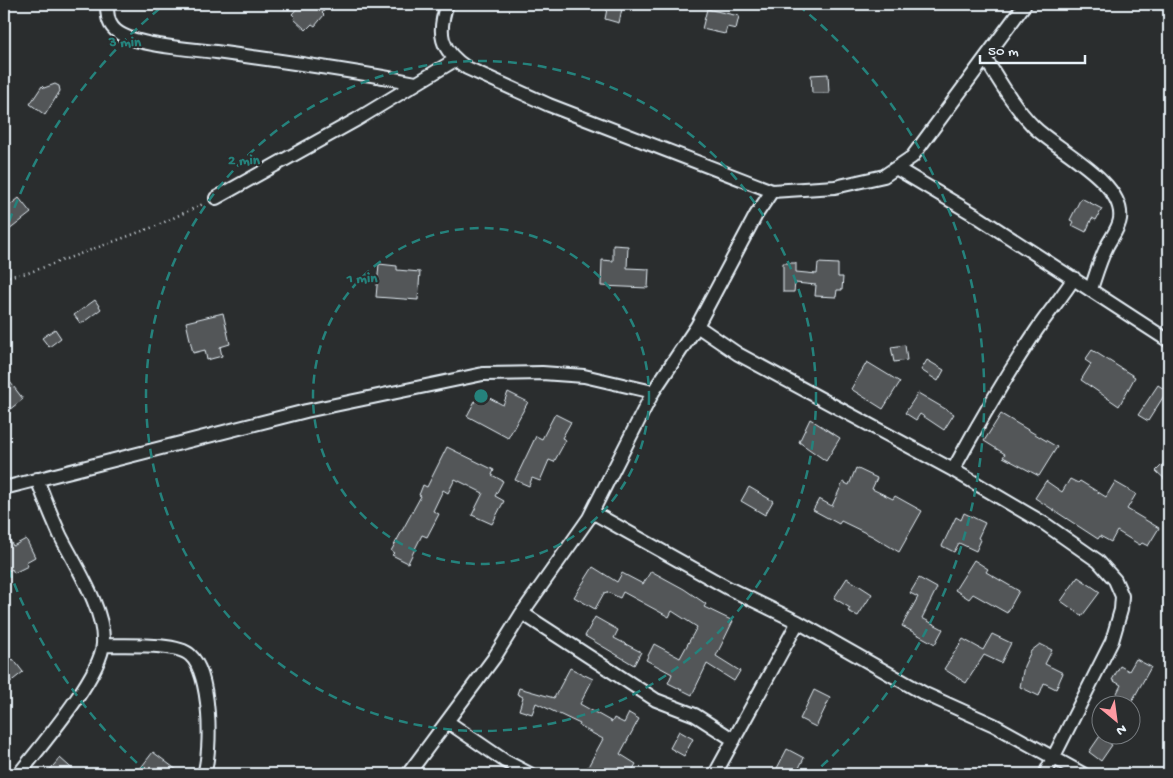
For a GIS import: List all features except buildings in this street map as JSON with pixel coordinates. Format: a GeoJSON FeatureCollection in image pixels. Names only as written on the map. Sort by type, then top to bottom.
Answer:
{"type":"FeatureCollection","features":[{"type":"Feature","properties":{"kind":"street"},"geometry":{"type":"LineString","coordinates":[[107,4],[107,18],[113,28],[130,38],[167,45],[336,68],[416,83]]}},
{"type":"Feature","properties":{"kind":"street"},"geometry":{"type":"LineString","coordinates":[[447,4],[440,23],[445,46],[455,60],[506,87],[549,105],[772,191],[835,187],[884,176],[912,157],[1024,4]]}},
{"type":"Feature","properties":{"kind":"street"},"geometry":{"type":"LineString","coordinates":[[985,58],[1017,108],[1035,128],[1084,165],[1106,185],[1118,202],[1120,219],[1101,260],[1091,289]]}},
{"type":"Feature","properties":{"kind":"street"},"geometry":{"type":"LineString","coordinates":[[216,198],[301,152],[455,60]]}},
{"type":"Feature","properties":{"kind":"street"},"geometry":{"type":"LineString","coordinates":[[896,168],[1074,278],[1169,341]]}},
{"type":"Feature","properties":{"kind":"street"},"geometry":{"type":"LineString","coordinates":[[408,774],[494,658],[522,613],[592,512],[653,392],[697,326],[756,215],[772,191]]}},
{"type":"Feature","properties":{"kind":"street"},"geometry":{"type":"LineString","coordinates":[[953,470],[981,418],[1008,374],[1074,278]]}},
{"type":"Feature","properties":{"kind":"street"},"geometry":{"type":"LineString","coordinates":[[697,326],[738,354],[953,470],[1045,524],[1098,561],[1115,580],[1122,596],[1121,610],[1112,641],[1045,774]]}},
{"type":"Feature","properties":{"kind":"street"},"geometry":{"type":"LineString","coordinates":[[4,488],[306,411],[483,374],[542,373],[584,376],[653,392]]}},
{"type":"Feature","properties":{"kind":"street"},"geometry":{"type":"LineString","coordinates":[[19,774],[85,686],[103,645],[99,619],[78,567],[61,536],[36,479]]}},
{"type":"Feature","properties":{"kind":"street"},"geometry":{"type":"LineString","coordinates":[[592,512],[728,588],[798,622],[925,694],[994,725],[1083,774]]}},
{"type":"Feature","properties":{"kind":"street"},"geometry":{"type":"LineString","coordinates":[[522,613],[611,673],[656,700],[695,715],[734,740]]}},
{"type":"Feature","properties":{"kind":"street"},"geometry":{"type":"LineString","coordinates":[[715,774],[798,622]]}},
{"type":"Feature","properties":{"kind":"street"},"geometry":{"type":"LineString","coordinates":[[103,645],[171,648],[190,654],[199,667],[204,687],[209,736],[207,764],[204,774]]}},
{"type":"Feature","properties":{"kind":"street"},"geometry":{"type":"LineString","coordinates":[[448,722],[505,760],[530,774]]}},
{"type":"Feature","properties":{"kind":"path"},"geometry":{"type":"LineString","coordinates":[[4,277],[28,273],[138,233],[216,198]]}}]}
